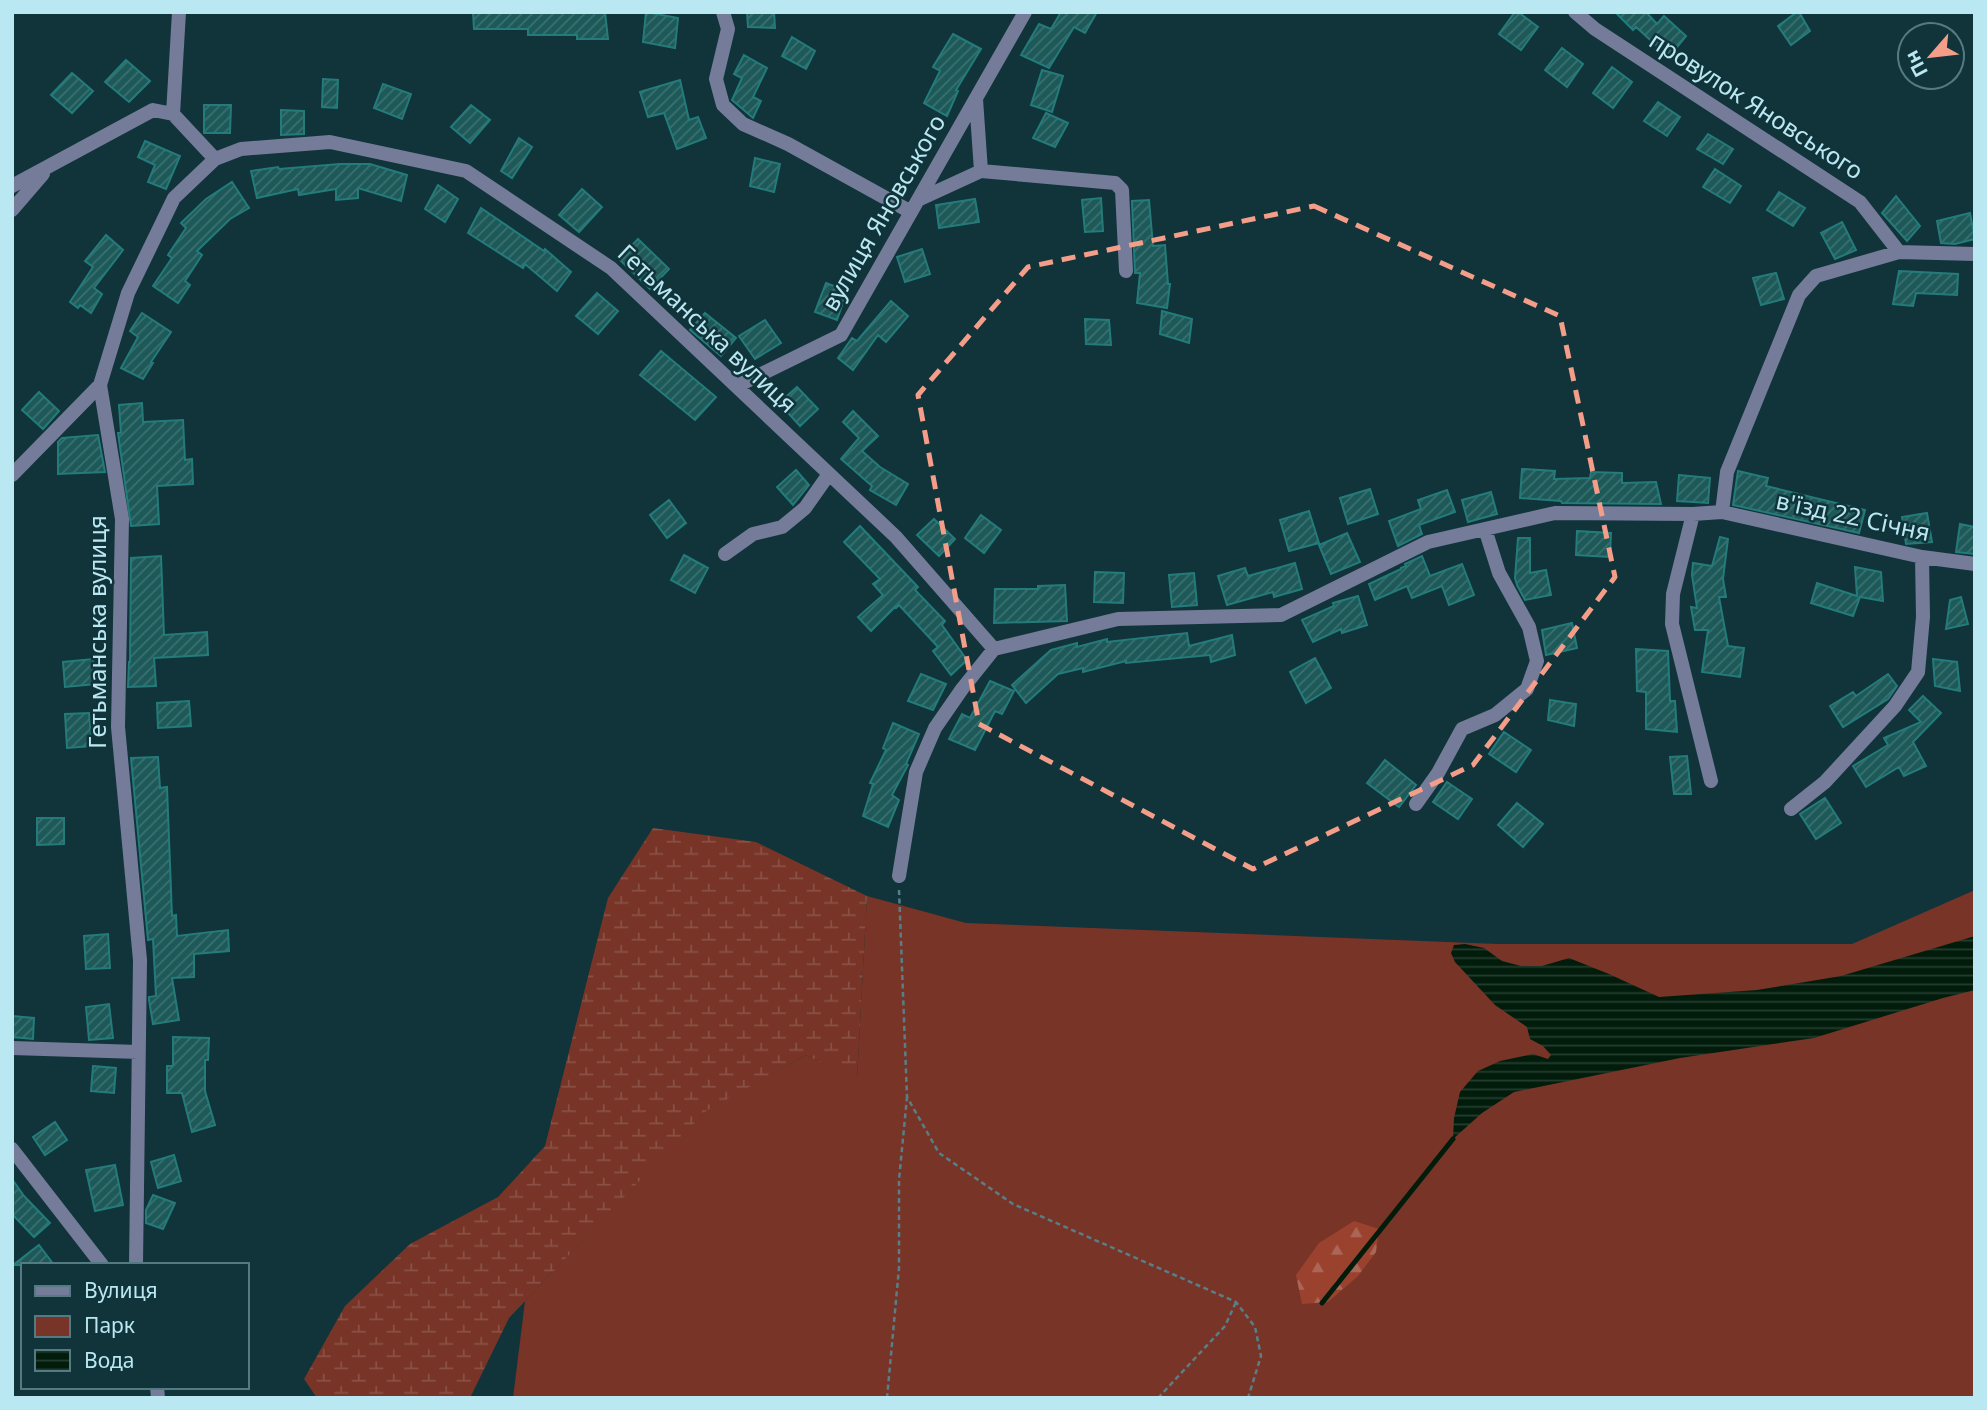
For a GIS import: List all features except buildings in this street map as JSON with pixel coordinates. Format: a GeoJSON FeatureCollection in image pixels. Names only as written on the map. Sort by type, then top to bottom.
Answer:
{"type":"FeatureCollection","features":[{"type":"Feature","properties":{"kind":"street"},"geometry":{"type":"LineString","coordinates":[[173,114],[178,12]]}},
{"type":"Feature","properties":{"kind":"street"},"geometry":{"type":"LineString","coordinates":[[723,12],[728,29],[716,79],[723,105],[743,124],[914,206],[981,171],[1115,183],[1122,190],[1126,271]]}},
{"type":"Feature","properties":{"kind":"street","name":"вулиця Яновського"},"geometry":{"type":"LineString","coordinates":[[737,386],[841,335],[1025,12]]}},
{"type":"Feature","properties":{"kind":"street","name":"провулок Яновського"},"geometry":{"type":"LineString","coordinates":[[1575,12],[1595,29],[1860,202],[1899,252]]}},
{"type":"Feature","properties":{"kind":"street"},"geometry":{"type":"LineString","coordinates":[[976,98],[981,171]]}},
{"type":"Feature","properties":{"kind":"street"},"geometry":{"type":"LineString","coordinates":[[12,186],[153,110],[173,114],[215,159]]}},
{"type":"Feature","properties":{"kind":"street","name":"Гетьманська вулиця"},"geometry":{"type":"LineString","coordinates":[[136,1263],[140,960],[118,727],[122,519],[100,385],[128,293],[174,198],[215,159],[241,149],[330,142],[466,171],[611,268],[896,537],[994,649]]}},
{"type":"Feature","properties":{"kind":"street"},"geometry":{"type":"LineString","coordinates":[[12,210],[49,166]]}},
{"type":"Feature","properties":{"kind":"street"},"geometry":{"type":"LineString","coordinates":[[899,876],[916,772],[935,728],[994,649],[1118,619],[1281,615],[1428,542],[1555,513],[1722,512],[1727,472],[1798,295],[1816,276],[1899,252],[1975,254]]}},
{"type":"Feature","properties":{"kind":"street"},"geometry":{"type":"LineString","coordinates":[[12,475],[100,385]]}},
{"type":"Feature","properties":{"kind":"street"},"geometry":{"type":"LineString","coordinates":[[725,554],[752,534],[782,527],[805,508],[829,474]]}},
{"type":"Feature","properties":{"kind":"street","name":"в'їзд 22 Січня"},"geometry":{"type":"LineString","coordinates":[[1722,512],[1922,557],[1975,564]]}},
{"type":"Feature","properties":{"kind":"street"},"geometry":{"type":"LineString","coordinates":[[1693,514],[1673,594],[1672,624],[1712,781]]}},
{"type":"Feature","properties":{"kind":"street"},"geometry":{"type":"LineString","coordinates":[[1416,804],[1438,773],[1462,729],[1495,715],[1527,688],[1537,661],[1529,626],[1499,573],[1485,529]]}},
{"type":"Feature","properties":{"kind":"street"},"geometry":{"type":"LineString","coordinates":[[1791,809],[1825,782],[1895,706],[1918,673],[1923,617],[1922,557]]}},
{"type":"Feature","properties":{"kind":"street"},"geometry":{"type":"LineString","coordinates":[[12,1048],[139,1052]]}},
{"type":"Feature","properties":{"kind":"street"},"geometry":{"type":"LineString","coordinates":[[12,1149],[100,1263]]}},
{"type":"Feature","properties":{"kind":"path"},"geometry":{"type":"LineString","coordinates":[[887,1398],[899,1268],[899,1180],[907,1097],[899,876]]}},
{"type":"Feature","properties":{"kind":"path"},"geometry":{"type":"LineString","coordinates":[[907,1097],[939,1153],[1013,1204],[1236,1302],[1255,1327],[1261,1356],[1248,1398]]}},
{"type":"Feature","properties":{"kind":"path"},"geometry":{"type":"LineString","coordinates":[[1158,1398],[1225,1326],[1236,1302]]}},
{"type":"Feature","properties":{"kind":"highlighted area"},"geometry":{"type":"Polygon","coordinates":[[[1314,206],[1560,316],[1615,577],[1473,765],[1253,869],[979,724],[918,395],[1028,267],[1314,206]]]}},
{"type":"Feature","properties":{"kind":"green space"},"geometry":{"type":"Polygon","coordinates":[[[653,828],[756,842],[867,896],[857,1080],[806,1055],[706,1111],[509,1318],[470,1398],[317,1398],[304,1379],[345,1306],[410,1244],[498,1197],[545,1146],[608,898],[653,828]]]}},
{"type":"Feature","properties":{"kind":"green space"},"geometry":{"type":"Polygon","coordinates":[[[1975,890],[1975,1398],[513,1398],[525,1301],[706,1110],[806,1055],[857,1079],[867,896],[966,923],[1498,944],[1852,944],[1975,890]]]}},
{"type":"Feature","properties":{"kind":"green space"},"geometry":{"type":"Polygon","coordinates":[[[1354,1221],[1379,1229],[1376,1252],[1358,1276],[1328,1302],[1302,1304],[1296,1275],[1319,1243],[1354,1221]]]}},
{"type":"Feature","properties":{"kind":"water"},"geometry":{"type":"Polygon","coordinates":[[[1975,936],[1975,990],[1814,1038],[1680,1058],[1514,1092],[1482,1113],[1453,1139],[1454,1118],[1460,1092],[1478,1071],[1500,1061],[1533,1054],[1548,1059],[1551,1055],[1543,1046],[1530,1039],[1527,1027],[1495,1005],[1455,962],[1451,953],[1454,945],[1484,948],[1502,961],[1521,966],[1542,966],[1569,958],[1659,997],[1757,990],[1841,976],[1975,936]]]}},
{"type":"Feature","properties":{"kind":"waterway"},"geometry":{"type":"LineString","coordinates":[[1322,1303],[1453,1139]]}}]}
